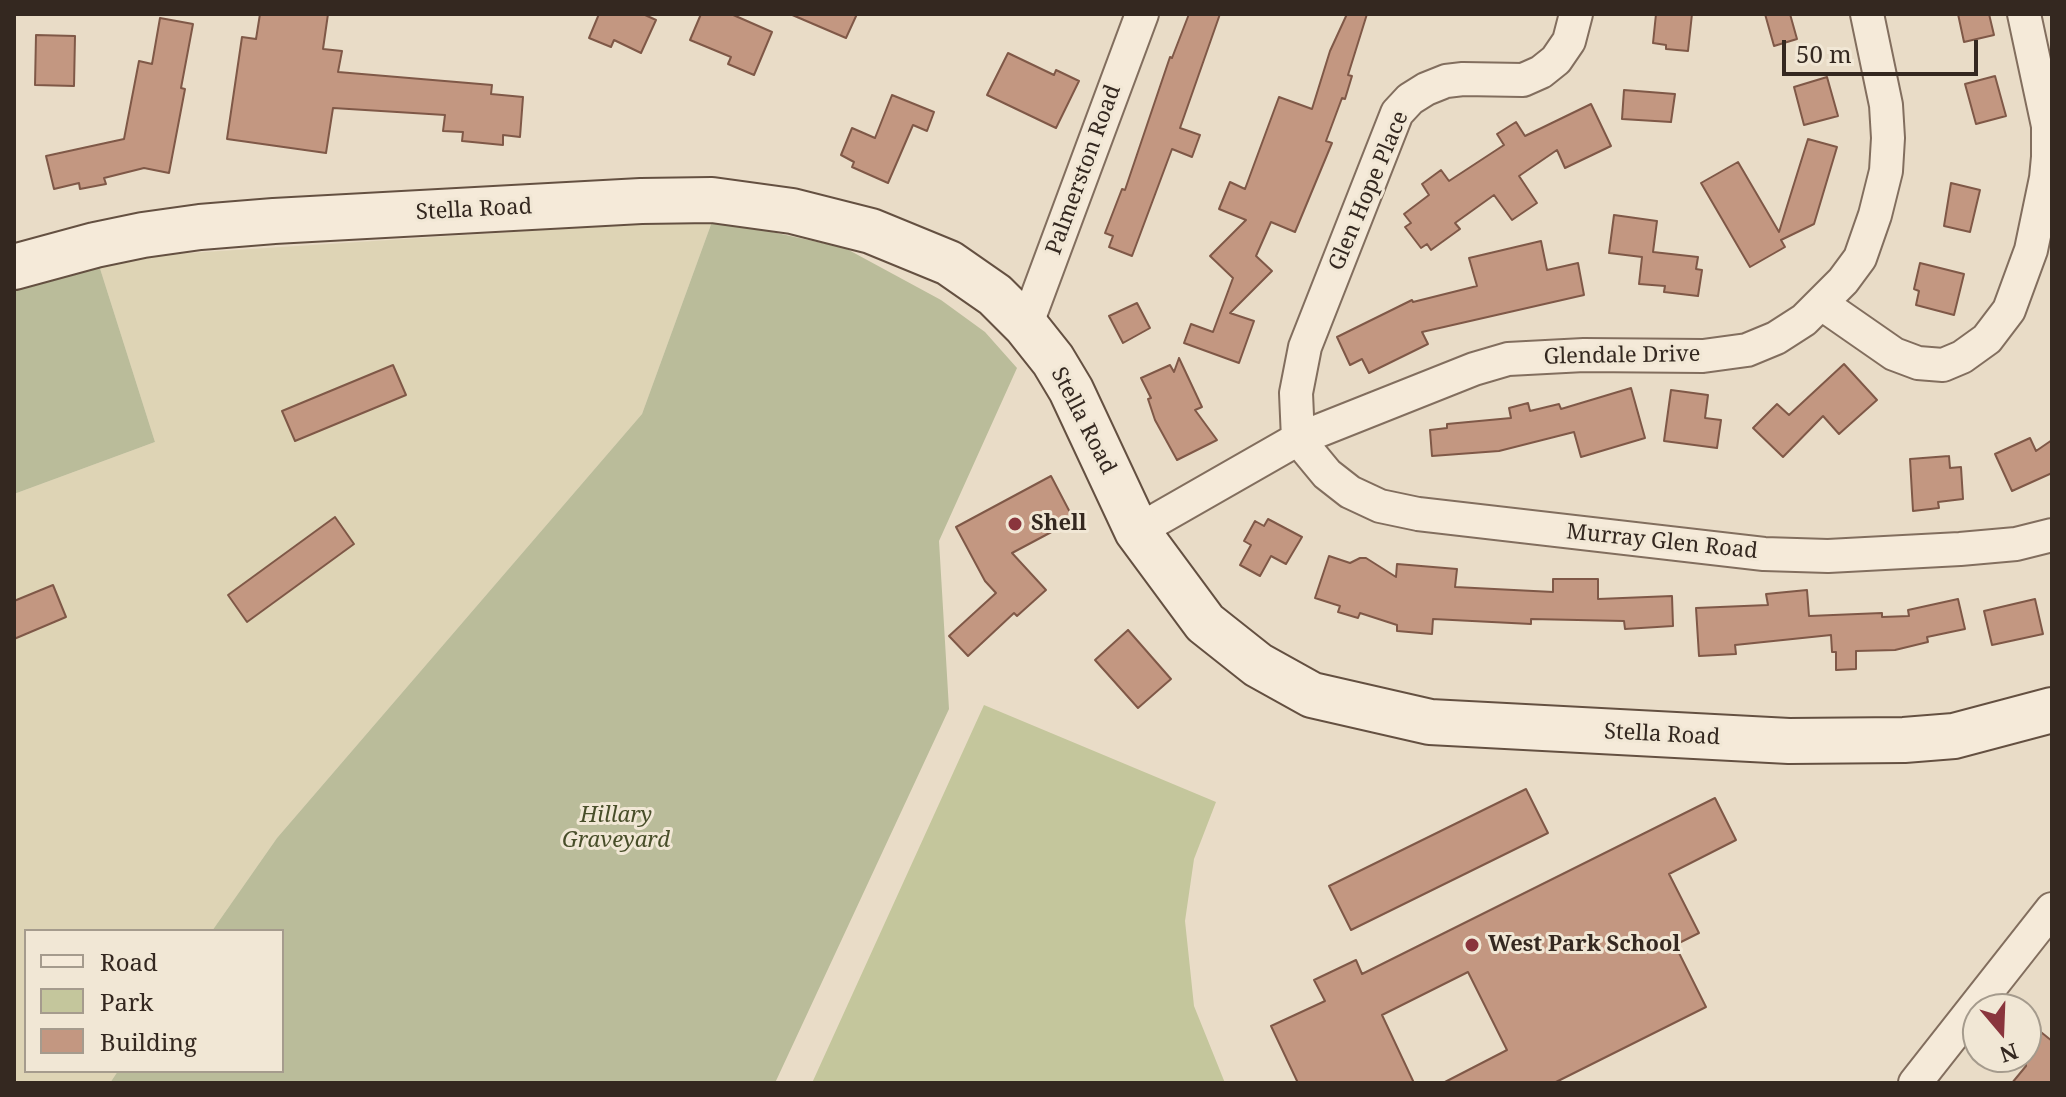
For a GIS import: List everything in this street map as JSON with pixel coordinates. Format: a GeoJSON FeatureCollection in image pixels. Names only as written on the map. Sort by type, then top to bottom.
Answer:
{"type":"FeatureCollection","features":[{"type":"Feature","properties":{"kind":"main road","name":"Stella Road"},"geometry":{"type":"LineString","coordinates":[[14,267],[95,245],[200,227],[486,209],[712,200],[792,211],[871,231],[949,263],[995,295],[1026,326],[1053,360],[1071,390],[1137,531],[1205,623],[1258,665],[1312,695],[1430,722],[1789,741],[1904,740],[1954,736],[2052,710]]}},
{"type":"Feature","properties":{"kind":"street","name":"Palmerston Road"},"geometry":{"type":"LineString","coordinates":[[1026,326],[1142,14]]}},
{"type":"Feature","properties":{"kind":"street","name":"Glen Hope Place"},"geometry":{"type":"LineString","coordinates":[[1298,439],[1296,393],[1305,347],[1397,113],[1410,99],[1446,81],[1523,80],[1541,72],[1556,60],[1569,41],[1576,14]]}},
{"type":"Feature","properties":{"kind":"street","name":"Glendale Drive"},"geometry":{"type":"LineString","coordinates":[[1137,531],[1298,439],[1430,385],[1508,359],[1584,355],[1703,356],[1747,350],[1776,338],[1804,320],[1843,281],[1860,258],[1886,171],[1886,105],[1867,14]]}},
{"type":"Feature","properties":{"kind":"street"},"geometry":{"type":"LineString","coordinates":[[1822,304],[1894,354],[1918,363],[1943,365],[1962,357],[1987,339],[2009,310],[2031,250],[2048,157],[2048,126],[2024,14]]}},
{"type":"Feature","properties":{"kind":"street","name":"Murray Glen Road"},"geometry":{"type":"LineString","coordinates":[[1298,439],[1327,474],[1350,492],[1380,506],[1418,514],[1764,554],[1828,556],[1960,549],[2016,544],[2052,535]]}},
{"type":"Feature","properties":{"kind":"street"},"geometry":{"type":"LineString","coordinates":[[1915,1083],[2052,909]]}},
{"type":"Feature","properties":{"kind":"shaded area"},"geometry":{"type":"Polygon","coordinates":[[[713,219],[642,414],[277,838],[213,929],[24,929],[24,1073],[117,1073],[110,1083],[14,1083],[14,494],[155,442],[97,259],[713,219]]]}},
{"type":"Feature","properties":{"kind":"green space","name":"Hillary Graveyard"},"geometry":{"type":"Polygon","coordinates":[[[713,219],[845,248],[941,300],[985,332],[1017,368],[939,541],[949,709],[775,1083],[110,1083],[117,1073],[284,1073],[284,929],[213,929],[277,838],[642,414],[713,219]]]}},
{"type":"Feature","properties":{"kind":"green space"},"geometry":{"type":"Polygon","coordinates":[[[97,259],[155,442],[14,494],[14,288],[97,259]]]}},
{"type":"Feature","properties":{"kind":"green space"},"geometry":{"type":"Polygon","coordinates":[[[984,705],[1216,802],[1194,859],[1185,921],[1194,1006],[1225,1083],[812,1083],[984,705]]]}},
{"type":"Feature","properties":{"kind":"building"},"geometry":{"type":"Polygon","coordinates":[[[260,14],[328,14],[323,49],[342,51],[338,72],[492,85],[491,94],[523,97],[520,137],[503,135],[503,145],[462,141],[463,132],[443,131],[445,115],[333,108],[326,153],[227,139],[242,37],[256,39],[260,14]]]}},
{"type":"Feature","properties":{"kind":"building"},"geometry":{"type":"Polygon","coordinates":[[[599,14],[643,14],[656,20],[641,53],[614,40],[611,47],[589,38],[599,14]]]}},
{"type":"Feature","properties":{"kind":"building"},"geometry":{"type":"Polygon","coordinates":[[[701,14],[731,14],[772,32],[754,75],[728,64],[731,57],[690,40],[701,14]]]}},
{"type":"Feature","properties":{"kind":"building"},"geometry":{"type":"Polygon","coordinates":[[[790,14],[857,14],[846,38],[790,14]]]}},
{"type":"Feature","properties":{"kind":"building"},"geometry":{"type":"Polygon","coordinates":[[[1189,14],[1220,14],[1180,128],[1200,135],[1192,157],[1172,149],[1132,256],[1109,247],[1113,236],[1105,233],[1122,189],[1125,190],[1170,57],[1189,14]]]}},
{"type":"Feature","properties":{"kind":"building"},"geometry":{"type":"Polygon","coordinates":[[[1347,14],[1367,14],[1348,75],[1352,76],[1345,99],[1342,98],[1326,141],[1332,143],[1295,232],[1271,222],[1256,256],[1272,271],[1230,313],[1254,321],[1239,363],[1184,343],[1191,324],[1213,332],[1233,278],[1210,256],[1246,220],[1219,209],[1230,182],[1245,189],[1279,97],[1312,109],[1330,51],[1347,14]]]}},
{"type":"Feature","properties":{"kind":"building"},"geometry":{"type":"Polygon","coordinates":[[[1656,14],[1692,14],[1688,51],[1666,49],[1666,45],[1653,43],[1656,14]]]}},
{"type":"Feature","properties":{"kind":"building"},"geometry":{"type":"Polygon","coordinates":[[[1765,14],[1790,14],[1797,39],[1774,46],[1765,14]]]}},
{"type":"Feature","properties":{"kind":"building"},"geometry":{"type":"Polygon","coordinates":[[[1958,14],[1989,14],[1994,35],[1964,42],[1958,14]]]}},
{"type":"Feature","properties":{"kind":"building"},"geometry":{"type":"Polygon","coordinates":[[[160,18],[193,24],[181,88],[185,89],[169,173],[144,168],[104,178],[106,184],[80,189],[79,183],[54,189],[46,156],[124,139],[139,61],[152,64],[160,18]]]}},
{"type":"Feature","properties":{"kind":"building"},"geometry":{"type":"Polygon","coordinates":[[[36,35],[75,36],[74,86],[35,85],[36,35]]]}},
{"type":"Feature","properties":{"kind":"building"},"geometry":{"type":"Polygon","coordinates":[[[1008,53],[1054,75],[1056,70],[1079,81],[1056,128],[987,95],[1008,53]]]}},
{"type":"Feature","properties":{"kind":"building"},"geometry":{"type":"Polygon","coordinates":[[[1995,76],[2006,116],[1976,124],[1965,84],[1995,76]]]}},
{"type":"Feature","properties":{"kind":"building"},"geometry":{"type":"Polygon","coordinates":[[[1827,77],[1838,116],[1804,125],[1794,87],[1827,77]]]}},
{"type":"Feature","properties":{"kind":"building"},"geometry":{"type":"Polygon","coordinates":[[[1624,90],[1675,94],[1671,122],[1622,119],[1624,90]]]}},
{"type":"Feature","properties":{"kind":"building"},"geometry":{"type":"Polygon","coordinates":[[[892,95],[934,112],[927,131],[913,125],[888,183],[852,167],[854,162],[841,155],[852,128],[875,138],[892,95]]]}},
{"type":"Feature","properties":{"kind":"building"},"geometry":{"type":"Polygon","coordinates":[[[1591,104],[1611,146],[1565,168],[1557,150],[1519,176],[1537,203],[1512,220],[1494,195],[1455,223],[1460,229],[1431,250],[1427,244],[1421,248],[1405,227],[1411,223],[1404,214],[1429,195],[1422,184],[1441,170],[1449,181],[1504,145],[1497,134],[1516,122],[1525,136],[1591,104]]]}},
{"type":"Feature","properties":{"kind":"building"},"geometry":{"type":"Polygon","coordinates":[[[1808,139],[1837,147],[1814,224],[1781,240],[1785,247],[1750,267],[1701,183],[1738,162],[1779,232],[1808,139]]]}},
{"type":"Feature","properties":{"kind":"building"},"geometry":{"type":"Polygon","coordinates":[[[1951,183],[1980,190],[1970,232],[1944,226],[1951,183]]]}},
{"type":"Feature","properties":{"kind":"building"},"geometry":{"type":"Polygon","coordinates":[[[1614,215],[1657,221],[1653,252],[1698,257],[1696,269],[1702,270],[1698,296],[1664,292],[1665,286],[1639,284],[1642,257],[1609,253],[1614,215]]]}},
{"type":"Feature","properties":{"kind":"building"},"geometry":{"type":"Polygon","coordinates":[[[1541,241],[1547,270],[1578,263],[1584,295],[1422,332],[1428,344],[1369,373],[1362,359],[1350,365],[1337,337],[1412,300],[1477,286],[1469,258],[1541,241]]]}},
{"type":"Feature","properties":{"kind":"building"},"geometry":{"type":"Polygon","coordinates":[[[1920,263],[1964,274],[1954,315],[1916,305],[1919,291],[1914,289],[1920,263]]]}},
{"type":"Feature","properties":{"kind":"building"},"geometry":{"type":"Polygon","coordinates":[[[1137,303],[1150,328],[1123,343],[1109,316],[1137,303]]]}},
{"type":"Feature","properties":{"kind":"building"},"geometry":{"type":"Polygon","coordinates":[[[1179,358],[1202,407],[1195,410],[1217,440],[1177,460],[1155,420],[1148,399],[1151,398],[1141,378],[1170,365],[1174,372],[1179,358]]]}},
{"type":"Feature","properties":{"kind":"building"},"geometry":{"type":"Polygon","coordinates":[[[1844,364],[1877,400],[1839,434],[1823,416],[1783,457],[1753,428],[1777,404],[1789,415],[1844,364]]]}},
{"type":"Feature","properties":{"kind":"building"},"geometry":{"type":"Polygon","coordinates":[[[393,365],[406,395],[295,441],[282,411],[393,365]]]}},
{"type":"Feature","properties":{"kind":"building"},"geometry":{"type":"Polygon","coordinates":[[[1631,388],[1645,438],[1581,457],[1574,432],[1499,451],[1432,456],[1430,430],[1447,428],[1447,424],[1511,418],[1509,408],[1528,403],[1530,411],[1559,404],[1561,409],[1631,388]]]}},
{"type":"Feature","properties":{"kind":"building"},"geometry":{"type":"Polygon","coordinates":[[[1671,390],[1708,395],[1705,418],[1721,420],[1717,448],[1664,441],[1671,390]]]}},
{"type":"Feature","properties":{"kind":"building"},"geometry":{"type":"Polygon","coordinates":[[[2030,438],[2036,451],[2052,440],[2052,473],[2012,491],[1995,454],[2030,438]]]}},
{"type":"Feature","properties":{"kind":"building"},"geometry":{"type":"Polygon","coordinates":[[[1949,456],[1950,468],[1961,467],[1963,499],[1938,502],[1939,508],[1913,511],[1910,459],[1949,456]]]}},
{"type":"Feature","properties":{"kind":"building"},"geometry":{"type":"Polygon","coordinates":[[[1051,476],[1074,520],[1012,553],[1046,590],[1017,616],[1014,613],[968,656],[949,636],[996,593],[985,581],[956,527],[1051,476]]]}},
{"type":"Feature","properties":{"kind":"building"},"geometry":{"type":"Polygon","coordinates":[[[335,517],[354,544],[247,622],[228,595],[335,517]]]}},
{"type":"Feature","properties":{"kind":"building"},"geometry":{"type":"Polygon","coordinates":[[[1268,519],[1302,537],[1286,564],[1271,556],[1260,576],[1240,565],[1251,545],[1244,541],[1255,521],[1264,526],[1268,519]]]}},
{"type":"Feature","properties":{"kind":"building"},"geometry":{"type":"Polygon","coordinates":[[[1329,556],[1350,563],[1366,558],[1396,577],[1397,564],[1457,569],[1455,587],[1553,592],[1553,579],[1598,579],[1598,599],[1672,596],[1673,626],[1625,629],[1624,621],[1531,619],[1531,624],[1433,619],[1432,634],[1397,631],[1397,625],[1360,613],[1358,618],[1338,612],[1340,606],[1315,598],[1329,556]]]}},
{"type":"Feature","properties":{"kind":"building"},"geometry":{"type":"Polygon","coordinates":[[[53,585],[66,617],[14,639],[14,601],[53,585]]]}},
{"type":"Feature","properties":{"kind":"building"},"geometry":{"type":"Polygon","coordinates":[[[1807,590],[1809,616],[1882,613],[1882,617],[1909,616],[1908,610],[1958,599],[1965,629],[1927,637],[1928,642],[1895,650],[1856,651],[1856,669],[1836,670],[1836,652],[1832,652],[1831,635],[1735,645],[1736,654],[1699,656],[1696,608],[1768,605],[1766,594],[1807,590]]]}},
{"type":"Feature","properties":{"kind":"building"},"geometry":{"type":"Polygon","coordinates":[[[2035,599],[2043,634],[1992,645],[1984,611],[2035,599]]]}},
{"type":"Feature","properties":{"kind":"building"},"geometry":{"type":"Polygon","coordinates":[[[1128,630],[1171,679],[1138,708],[1095,660],[1128,630]]]}},
{"type":"Feature","properties":{"kind":"building"},"geometry":{"type":"Polygon","coordinates":[[[1526,789],[1548,833],[1351,930],[1329,886],[1526,789]]]}},
{"type":"Feature","properties":{"kind":"building","name":"West Park School"},"geometry":{"type":"Polygon","coordinates":[[[1715,798],[1736,840],[1669,874],[1699,933],[1675,945],[1706,1007],[1554,1083],[1443,1083],[1507,1050],[1468,972],[1382,1015],[1414,1083],[1298,1083],[1271,1026],[1325,1001],[1314,980],[1356,960],[1362,974],[1715,798]]]}},
{"type":"Feature","properties":{"kind":"building"},"geometry":{"type":"Polygon","coordinates":[[[2042,1033],[2052,1041],[2052,1083],[2012,1083],[2020,1073],[2042,1073],[2042,1033]]]}},
{"type":"Feature","properties":{"kind":"place","name":"Shell"},"geometry":{"type":"Point","coordinates":[1015,524]}},
{"type":"Feature","properties":{"kind":"place","name":"West Park School"},"geometry":{"type":"Point","coordinates":[1472,945]}}]}
